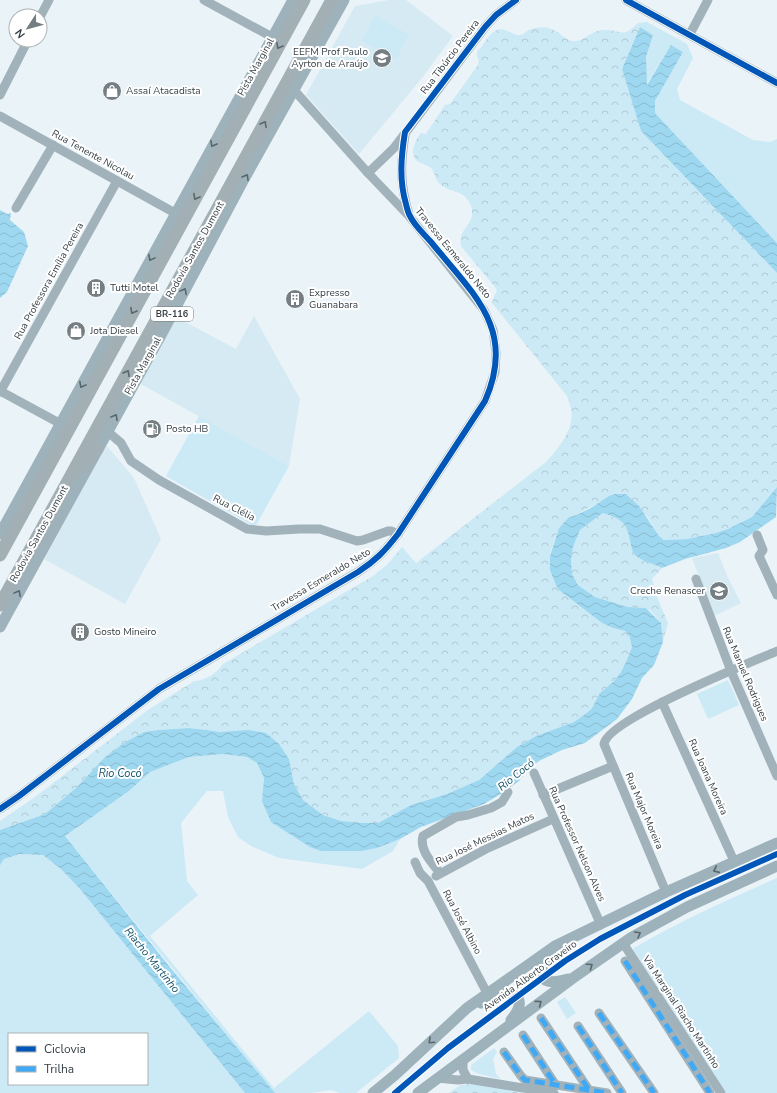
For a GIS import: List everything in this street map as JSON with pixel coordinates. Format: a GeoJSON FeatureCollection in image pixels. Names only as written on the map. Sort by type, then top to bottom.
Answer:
{"type":"FeatureCollection","features":[{"type":"Feature","properties":{"kind":"highway"},"geometry":{"type":"LineString","coordinates":[[290,25],[299,0]]}},
{"type":"Feature","properties":{"kind":"highway","name":"BR-116"},"geometry":{"type":"LineString","coordinates":[[0,555],[2,542],[304,0]]}},
{"type":"Feature","properties":{"kind":"highway","name":"Rodovia Santos Dumont"},"geometry":{"type":"LineString","coordinates":[[0,605],[332,0]]}},
{"type":"Feature","properties":{"kind":"highway"},"geometry":{"type":"LineString","coordinates":[[54,505],[98,449]]}},
{"type":"Feature","properties":{"kind":"main road","name":"Pista Marginal"},"geometry":{"type":"LineString","coordinates":[[2,542],[61,424],[175,213],[293,0]]}},
{"type":"Feature","properties":{"kind":"main road","name":"Pista Marginal"},"geometry":{"type":"LineString","coordinates":[[0,627],[344,0]]}},
{"type":"Feature","properties":{"kind":"main road","name":"Avenida Alberto Craveiro"},"geometry":{"type":"LineString","coordinates":[[373,1093],[467,1008],[555,946],[666,892],[777,843]]}},
{"type":"Feature","properties":{"kind":"main road"},"geometry":{"type":"LineString","coordinates":[[418,1093],[573,978],[623,943],[687,907],[777,866]]}},
{"type":"Feature","properties":{"kind":"main road"},"geometry":{"type":"LineString","coordinates":[[555,946],[542,966],[541,972],[543,977],[547,981],[554,983],[573,978]]}},
{"type":"Feature","properties":{"kind":"main road"},"geometry":{"type":"LineString","coordinates":[[467,1008],[503,994],[510,994],[517,997],[520,1003],[518,1011],[493,1037]]}},
{"type":"Feature","properties":{"kind":"street"},"geometry":{"type":"LineString","coordinates":[[204,0],[272,37]]}},
{"type":"Feature","properties":{"kind":"street","name":"Rua Tibúrcio Pereira"},"geometry":{"type":"LineString","coordinates":[[368,173],[394,148],[485,27],[500,12],[516,0]]}},
{"type":"Feature","properties":{"kind":"street"},"geometry":{"type":"LineString","coordinates":[[626,0],[777,83]]}},
{"type":"Feature","properties":{"kind":"street"},"geometry":{"type":"LineString","coordinates":[[690,34],[708,0]]}},
{"type":"Feature","properties":{"kind":"street"},"geometry":{"type":"LineString","coordinates":[[0,94],[24,48]]}},
{"type":"Feature","properties":{"kind":"street","name":"Travessa Esmeraldo Neto"},"geometry":{"type":"LineString","coordinates":[[0,809],[163,686],[367,566],[385,551],[398,534],[485,401],[493,380],[496,361],[493,330],[484,310],[410,216],[368,173],[294,90]]}},
{"type":"Feature","properties":{"kind":"street","name":"Rua Tenente Nicolau"},"geometry":{"type":"LineString","coordinates":[[0,116],[53,144],[175,213]]}},
{"type":"Feature","properties":{"kind":"street"},"geometry":{"type":"LineString","coordinates":[[405,132],[401,174],[404,196],[410,216]]}},
{"type":"Feature","properties":{"kind":"street"},"geometry":{"type":"LineString","coordinates":[[16,208],[53,144]]}},
{"type":"Feature","properties":{"kind":"street","name":"Rua Professora Emília Pereira"},"geometry":{"type":"LineString","coordinates":[[0,392],[117,181]]}},
{"type":"Feature","properties":{"kind":"street"},"geometry":{"type":"LineString","coordinates":[[0,392],[61,424]]}},
{"type":"Feature","properties":{"kind":"street","name":"Rua Clélia"},"geometry":{"type":"LineString","coordinates":[[107,431],[121,443],[131,461],[142,469],[247,529],[266,531],[320,529],[357,541],[391,531],[398,534]]}},
{"type":"Feature","properties":{"kind":"street"},"geometry":{"type":"LineString","coordinates":[[757,535],[763,550],[759,556],[777,595]]}},
{"type":"Feature","properties":{"kind":"street","name":"Rua Manuel Rodrigues"},"geometry":{"type":"LineString","coordinates":[[696,579],[731,671],[777,776]]}},
{"type":"Feature","properties":{"kind":"street"},"geometry":{"type":"LineString","coordinates":[[662,702],[777,651]]}},
{"type":"Feature","properties":{"kind":"street","name":"Rua Major Moreira"},"geometry":{"type":"LineString","coordinates":[[662,702],[645,711],[610,734],[604,744],[666,892]]}},
{"type":"Feature","properties":{"kind":"street","name":"Rua Joana Moreira"},"geometry":{"type":"LineString","coordinates":[[662,702],[734,861]]}},
{"type":"Feature","properties":{"kind":"street"},"geometry":{"type":"LineString","coordinates":[[543,794],[613,766]]}},
{"type":"Feature","properties":{"kind":"street","name":"Rua Professor Nelson Alves"},"geometry":{"type":"LineString","coordinates":[[534,773],[600,924]]}},
{"type":"Feature","properties":{"kind":"street"},"geometry":{"type":"LineString","coordinates":[[440,873],[426,856],[422,845],[423,836],[456,817],[491,808],[502,802],[508,792]]}},
{"type":"Feature","properties":{"kind":"street","name":"Rua José Messias Matos"},"geometry":{"type":"LineString","coordinates":[[428,881],[440,873],[486,849],[553,819]]}},
{"type":"Feature","properties":{"kind":"street","name":"Rua José Albino"},"geometry":{"type":"LineString","coordinates":[[426,856],[412,863],[428,881],[487,993]]}},
{"type":"Feature","properties":{"kind":"street","name":"Via Marginal Riacho Martinho"},"geometry":{"type":"LineString","coordinates":[[623,943],[721,1093]]}},
{"type":"Feature","properties":{"kind":"street"},"geometry":{"type":"LineString","coordinates":[[625,961],[710,1093]]}},
{"type":"Feature","properties":{"kind":"street"},"geometry":{"type":"LineString","coordinates":[[599,1013],[654,1093]]}},
{"type":"Feature","properties":{"kind":"street"},"geometry":{"type":"LineString","coordinates":[[541,1018],[589,1090]]}},
{"type":"Feature","properties":{"kind":"street"},"geometry":{"type":"LineString","coordinates":[[578,1026],[622,1093]]}},
{"type":"Feature","properties":{"kind":"street"},"geometry":{"type":"LineString","coordinates":[[523,1035],[555,1088]]}},
{"type":"Feature","properties":{"kind":"street"},"geometry":{"type":"LineString","coordinates":[[504,1052],[522,1078],[555,1088]]}},
{"type":"Feature","properties":{"kind":"street"},"geometry":{"type":"LineString","coordinates":[[463,1060],[463,1070],[468,1079]]}},
{"type":"Feature","properties":{"kind":"street"},"geometry":{"type":"LineString","coordinates":[[437,1078],[458,1080],[468,1079],[607,1093]]}},
{"type":"Feature","properties":{"kind":"shaded area","name":"EEFM Prof Paulo Ayrton de Araújo"},"geometry":{"type":"Polygon","coordinates":[[[389,0],[406,0],[453,36],[421,79],[359,154],[306,95],[355,6],[389,0]]]}},
{"type":"Feature","properties":{"kind":"shaded area"},"geometry":{"type":"Polygon","coordinates":[[[174,316],[236,349],[254,316],[300,399],[289,466],[137,382],[174,316]]]}},
{"type":"Feature","properties":{"kind":"shaded area"},"geometry":{"type":"Polygon","coordinates":[[[106,445],[134,478],[161,539],[125,604],[44,559],[106,445]]]}},
{"type":"Feature","properties":{"kind":"shaded area","name":"Creche Renascer"},"geometry":{"type":"Polygon","coordinates":[[[718,553],[728,578],[741,603],[714,616],[692,558],[718,553]]]}},
{"type":"Feature","properties":{"kind":"green space"},"geometry":{"type":"Polygon","coordinates":[[[375,15],[409,35],[396,59],[362,41],[375,15]]]}},
{"type":"Feature","properties":{"kind":"green space"},"geometry":{"type":"Polygon","coordinates":[[[647,22],[687,44],[693,58],[677,89],[680,100],[753,140],[770,142],[777,139],[777,243],[655,113],[655,101],[683,52],[671,45],[646,85],[646,57],[653,35],[640,27],[638,23],[647,22]]]}},
{"type":"Feature","properties":{"kind":"green space"},"geometry":{"type":"Polygon","coordinates":[[[638,23],[640,27],[622,69],[641,131],[777,273],[777,487],[752,517],[728,529],[687,539],[664,540],[659,536],[647,516],[614,494],[574,516],[569,517],[559,528],[550,556],[559,590],[602,623],[625,631],[629,635],[632,647],[621,672],[613,682],[600,693],[592,708],[588,712],[574,722],[536,736],[517,747],[479,780],[447,794],[411,805],[378,823],[341,821],[323,815],[303,800],[294,784],[289,759],[248,730],[219,732],[189,728],[158,730],[144,732],[105,757],[77,787],[45,814],[0,830],[0,821],[35,797],[148,710],[194,681],[202,680],[210,676],[223,664],[373,576],[388,564],[402,547],[416,563],[546,462],[556,451],[565,438],[571,424],[571,409],[567,396],[492,303],[497,291],[495,287],[461,246],[462,235],[471,218],[472,212],[468,200],[465,196],[440,184],[431,168],[417,161],[413,155],[413,151],[417,139],[421,133],[426,134],[445,105],[450,104],[478,65],[479,61],[477,52],[495,31],[502,29],[521,35],[529,30],[544,27],[555,31],[569,40],[576,41],[603,30],[621,32],[628,31],[638,23]]]}},
{"type":"Feature","properties":{"kind":"green space"},"geometry":{"type":"Polygon","coordinates":[[[199,416],[289,466],[255,527],[166,476],[199,416]]]}},
{"type":"Feature","properties":{"kind":"green space"},"geometry":{"type":"Polygon","coordinates":[[[603,513],[621,520],[628,530],[633,551],[636,556],[662,568],[652,579],[657,597],[668,623],[663,642],[661,623],[651,611],[646,608],[628,607],[595,597],[578,585],[572,574],[571,560],[573,547],[580,530],[603,513]]]}},
{"type":"Feature","properties":{"kind":"green space"},"geometry":{"type":"Polygon","coordinates":[[[728,680],[739,705],[708,719],[697,694],[728,680]]]}},
{"type":"Feature","properties":{"kind":"green space"},"geometry":{"type":"Polygon","coordinates":[[[223,754],[247,757],[257,763],[264,778],[262,801],[362,851],[377,848],[400,839],[393,851],[362,869],[279,858],[251,846],[238,837],[228,817],[223,791],[207,791],[181,823],[187,881],[198,895],[150,936],[274,1088],[369,1011],[398,1046],[399,1058],[356,1093],[340,1093],[331,1090],[311,1093],[273,1092],[65,836],[129,791],[150,772],[189,757],[223,754]]]}},
{"type":"Feature","properties":{"kind":"green space"},"geometry":{"type":"Polygon","coordinates":[[[19,854],[43,855],[61,869],[80,889],[245,1093],[0,1093],[0,865],[4,859],[19,854]]]}},
{"type":"Feature","properties":{"kind":"green space"},"geometry":{"type":"Polygon","coordinates":[[[777,878],[777,1093],[726,1093],[634,951],[634,948],[687,920],[777,878]]]}},
{"type":"Feature","properties":{"kind":"green space"},"geometry":{"type":"Polygon","coordinates":[[[565,997],[576,1013],[567,1019],[557,1002],[565,997]]]}},
{"type":"Feature","properties":{"kind":"green space"},"geometry":{"type":"Polygon","coordinates":[[[494,1048],[497,1052],[493,1059],[496,1074],[501,1079],[479,1074],[471,1070],[471,1065],[494,1048]]]}},
{"type":"Feature","properties":{"kind":"green space"},"geometry":{"type":"Polygon","coordinates":[[[472,1083],[526,1093],[449,1093],[459,1086],[472,1083]]]}},
{"type":"Feature","properties":{"kind":"water"},"geometry":{"type":"Polygon","coordinates":[[[640,27],[653,35],[646,57],[647,85],[671,45],[683,52],[655,101],[655,113],[777,243],[777,273],[641,131],[622,69],[640,27]]]}},
{"type":"Feature","properties":{"kind":"water"},"geometry":{"type":"Polygon","coordinates":[[[0,210],[7,214],[11,213],[10,220],[24,232],[28,246],[7,292],[0,298],[0,210]]]}},
{"type":"Feature","properties":{"kind":"water","name":"Rio Cocó"},"geometry":{"type":"Polygon","coordinates":[[[777,487],[776,517],[740,542],[726,548],[685,559],[662,568],[633,553],[626,527],[616,518],[603,513],[580,530],[573,547],[571,560],[572,574],[578,585],[595,597],[628,607],[646,608],[661,623],[663,642],[654,665],[642,678],[632,699],[617,719],[585,743],[562,750],[539,761],[528,770],[519,781],[484,804],[421,827],[400,839],[377,848],[362,851],[321,851],[310,847],[271,822],[262,801],[264,778],[257,763],[247,757],[223,754],[189,757],[150,772],[129,791],[65,836],[169,966],[275,1093],[245,1093],[80,889],[61,869],[43,855],[19,854],[4,859],[0,865],[0,830],[45,814],[77,787],[105,757],[124,743],[144,732],[189,728],[219,732],[248,730],[266,733],[279,744],[289,759],[294,784],[303,800],[323,815],[341,821],[378,823],[411,805],[447,794],[479,780],[517,747],[536,736],[574,722],[588,712],[592,708],[600,693],[613,682],[621,672],[632,647],[629,635],[625,631],[602,623],[559,590],[556,585],[550,570],[550,556],[559,528],[569,517],[589,509],[609,496],[614,494],[626,494],[639,506],[659,536],[664,540],[687,539],[728,529],[752,517],[777,487]]]}},
{"type":"Feature","properties":{"kind":"marked path"},"geometry":{"type":"LineString","coordinates":[[625,961],[710,1093]]}},
{"type":"Feature","properties":{"kind":"marked path"},"geometry":{"type":"LineString","coordinates":[[599,1013],[654,1093]]}},
{"type":"Feature","properties":{"kind":"marked path"},"geometry":{"type":"LineString","coordinates":[[541,1018],[589,1090]]}},
{"type":"Feature","properties":{"kind":"marked path"},"geometry":{"type":"LineString","coordinates":[[578,1026],[622,1093]]}},
{"type":"Feature","properties":{"kind":"marked path"},"geometry":{"type":"LineString","coordinates":[[523,1035],[555,1084]]}},
{"type":"Feature","properties":{"kind":"marked path"},"geometry":{"type":"LineString","coordinates":[[504,1052],[525,1080],[607,1093]]}},
{"type":"Feature","properties":{"kind":"cycle path"},"geometry":{"type":"LineString","coordinates":[[0,809],[159,689],[358,572],[375,560],[398,534],[485,401],[494,376],[496,353],[493,333],[486,314],[475,296],[409,215],[402,186],[402,150],[405,132],[485,27],[496,15],[516,0]]}},
{"type":"Feature","properties":{"kind":"cycle path"},"geometry":{"type":"LineString","coordinates":[[626,0],[777,83]]}},
{"type":"Feature","properties":{"kind":"cycle path"},"geometry":{"type":"LineString","coordinates":[[395,1093],[448,1048],[565,961],[600,939],[685,895],[777,854]]}},
{"type":"Feature","properties":{"kind":"place","name":"EEFM Prof Paulo Ayrton de Araújo"},"geometry":{"type":"Point","coordinates":[382,58]}},
{"type":"Feature","properties":{"kind":"place","name":"Assaí Atacadista"},"geometry":{"type":"Point","coordinates":[112,91]}},
{"type":"Feature","properties":{"kind":"place","name":"Tutti Motel"},"geometry":{"type":"Point","coordinates":[96,288]}},
{"type":"Feature","properties":{"kind":"place","name":"Expresso Guanabara"},"geometry":{"type":"Point","coordinates":[295,299]}},
{"type":"Feature","properties":{"kind":"place","name":"Jota Diesel"},"geometry":{"type":"Point","coordinates":[76,331]}},
{"type":"Feature","properties":{"kind":"place","name":"Posto HB"},"geometry":{"type":"Point","coordinates":[152,429]}},
{"type":"Feature","properties":{"kind":"place","name":"Creche Renascer"},"geometry":{"type":"Point","coordinates":[719,591]}},
{"type":"Feature","properties":{"kind":"place","name":"Gosto Mineiro"},"geometry":{"type":"Point","coordinates":[80,632]}},
{"type":"Feature","properties":{"kind":"water label","name":"Riacho Martinho"},"geometry":{"type":"Point","coordinates":[152,960]}}]}
